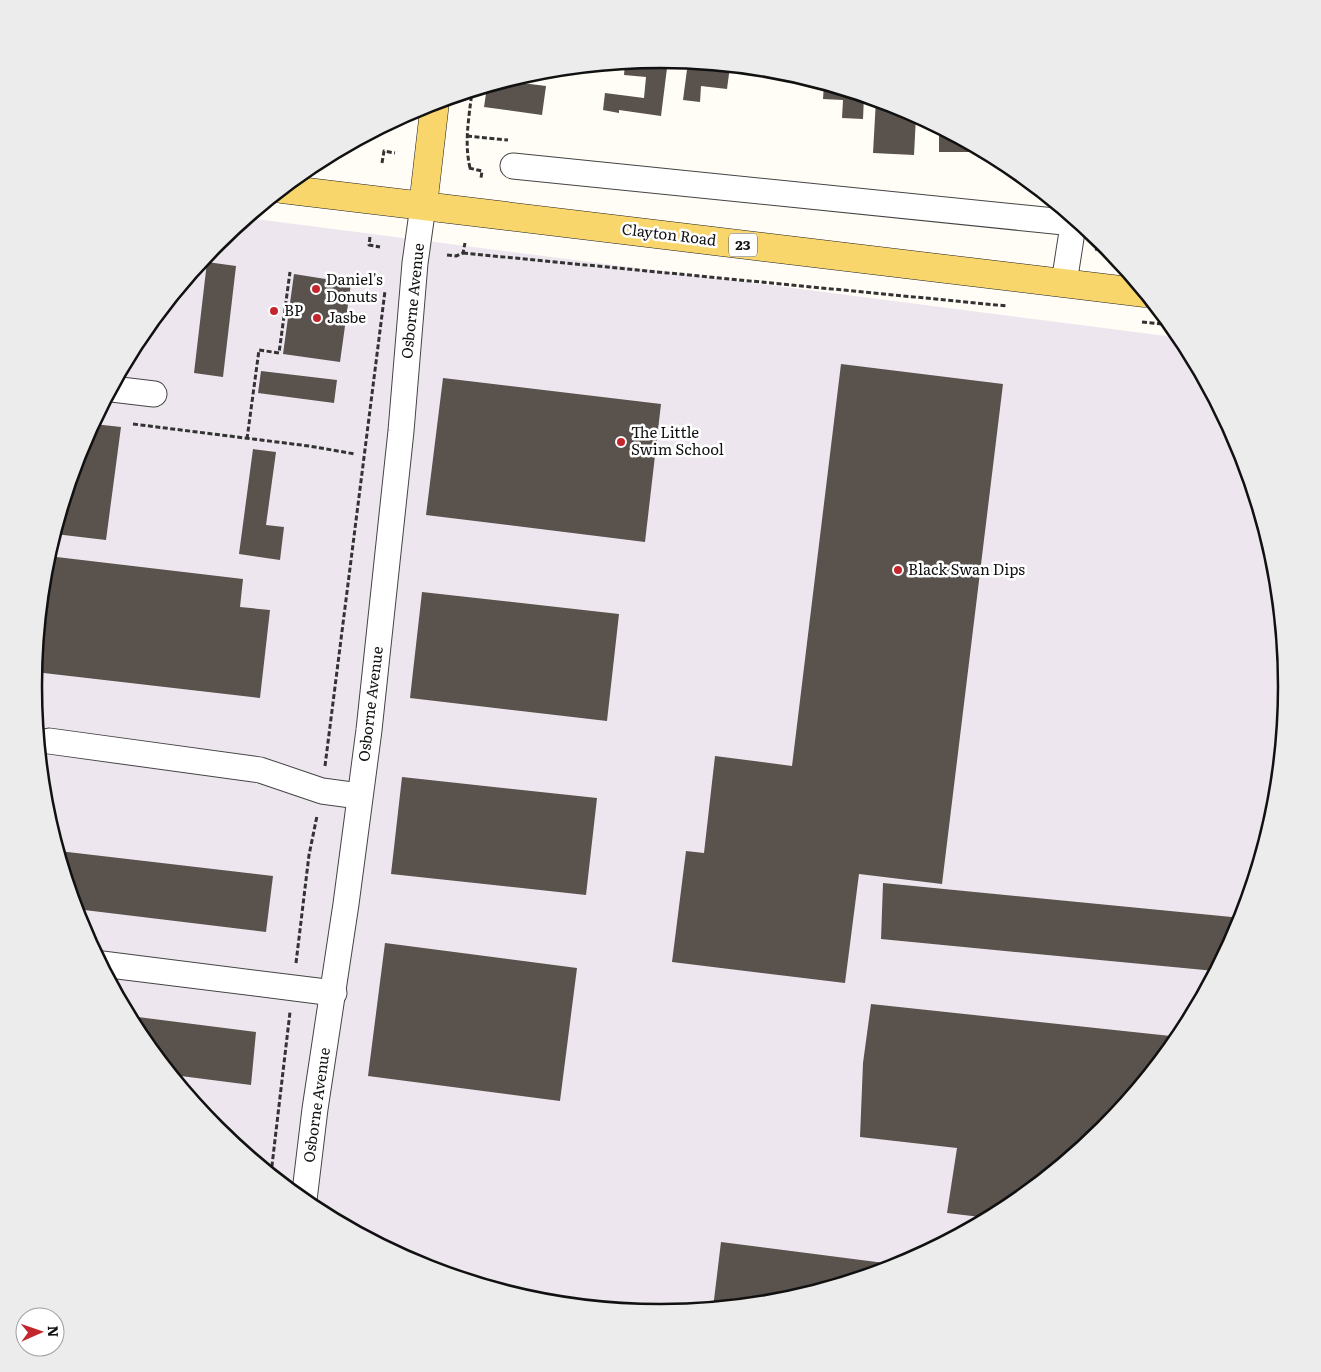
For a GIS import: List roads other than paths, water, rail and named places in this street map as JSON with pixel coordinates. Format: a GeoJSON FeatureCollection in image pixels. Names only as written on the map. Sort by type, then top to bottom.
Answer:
{"type":"FeatureCollection","features":[{"type":"Feature","properties":{"kind":"main road"},"geometry":{"type":"LineString","coordinates":[[423,206],[434,111]]}},
{"type":"Feature","properties":{"kind":"main road","name":"Clayton Road"},"geometry":{"type":"LineString","coordinates":[[291,191],[1136,292]]}},
{"type":"Feature","properties":{"kind":"street"},"geometry":{"type":"LineString","coordinates":[[513,166],[1067,220]]}},
{"type":"Feature","properties":{"kind":"street","name":"Osborne Avenue"},"geometry":{"type":"LineString","coordinates":[[305,1191],[369,730],[389,546],[414,273],[423,206]]}},
{"type":"Feature","properties":{"kind":"street"},"geometry":{"type":"LineString","coordinates":[[1064,283],[1073,226]]}},
{"type":"Feature","properties":{"kind":"street"},"geometry":{"type":"LineString","coordinates":[[118,390],[154,394]]}},
{"type":"Feature","properties":{"kind":"street"},"geometry":{"type":"LineString","coordinates":[[49,741],[260,770],[322,791],[359,796]]}},
{"type":"Feature","properties":{"kind":"street"},"geometry":{"type":"LineString","coordinates":[[109,965],[334,993]]}},
{"type":"Feature","properties":{"kind":"place","name":"Daniel's Donuts"},"geometry":{"type":"Point","coordinates":[316,289]}},
{"type":"Feature","properties":{"kind":"place","name":"BP"},"geometry":{"type":"Point","coordinates":[274,311]}},
{"type":"Feature","properties":{"kind":"place","name":"Jasbe"},"geometry":{"type":"Point","coordinates":[317,318]}},
{"type":"Feature","properties":{"kind":"place","name":"The Little Swim School"},"geometry":{"type":"Point","coordinates":[621,442]}},
{"type":"Feature","properties":{"kind":"place","name":"Black Swan Dips"},"geometry":{"type":"Point","coordinates":[898,570]}}]}
